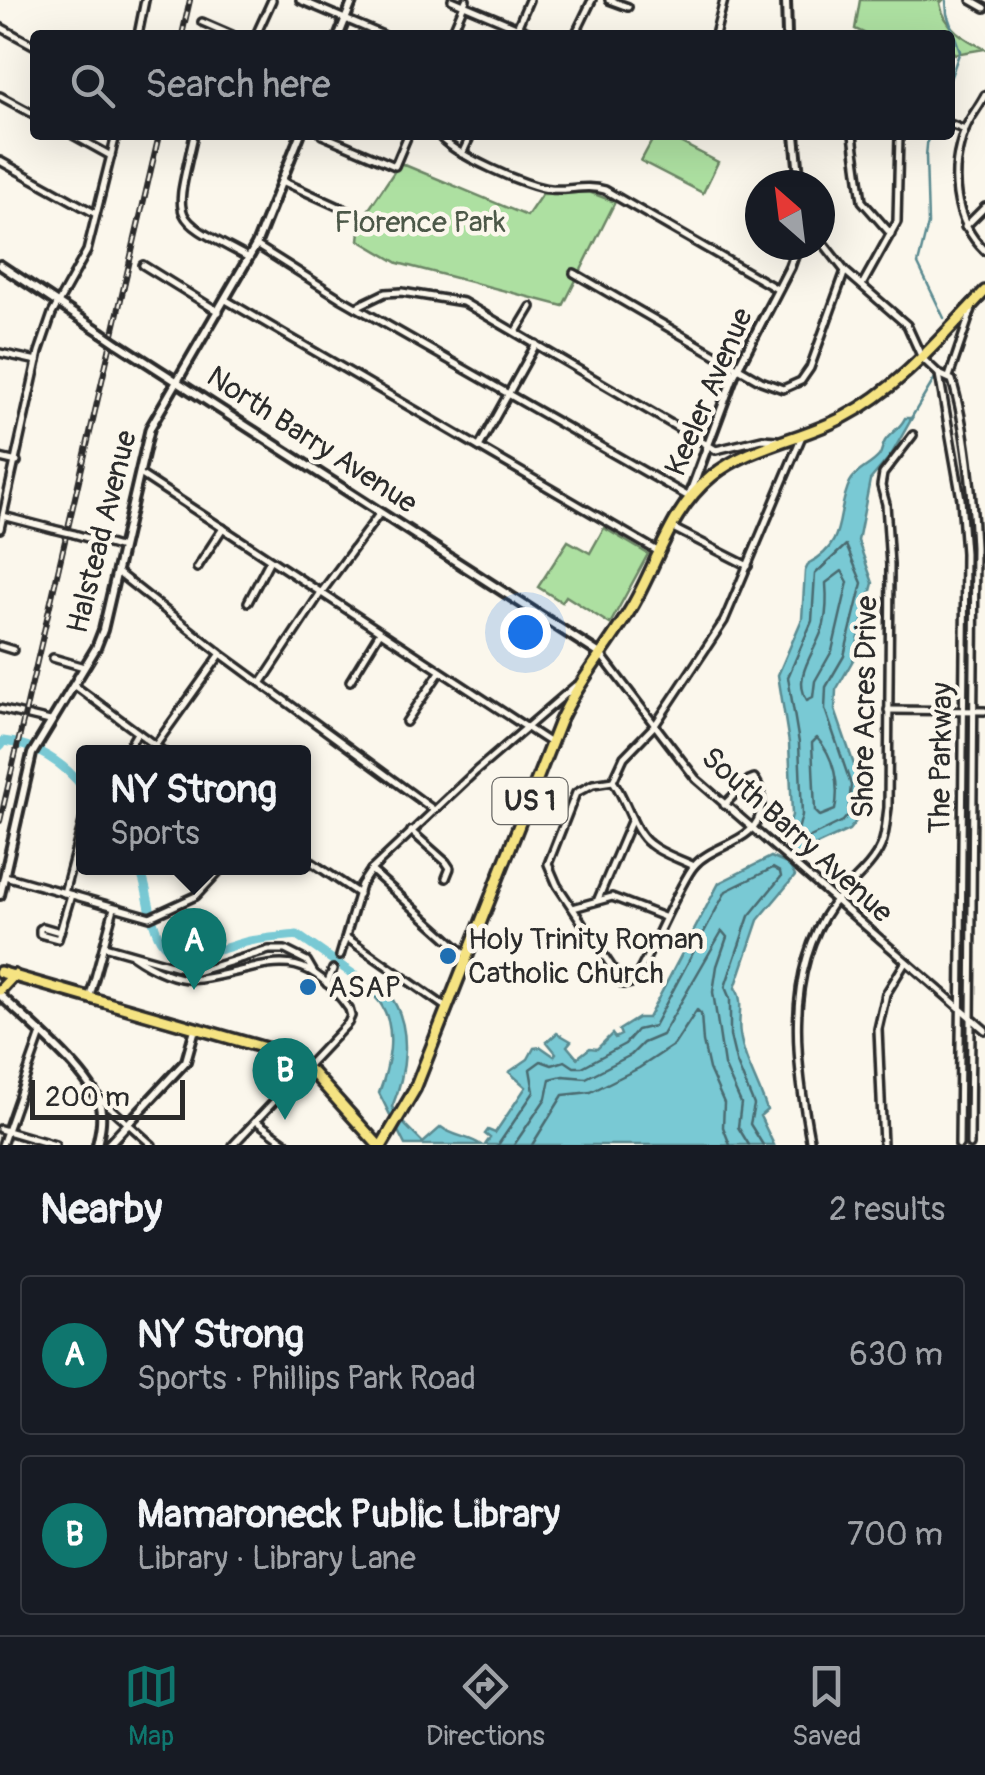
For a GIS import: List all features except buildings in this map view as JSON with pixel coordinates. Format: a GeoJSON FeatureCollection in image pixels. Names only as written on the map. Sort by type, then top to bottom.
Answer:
{"type":"FeatureCollection","features":[{"type":"Feature","properties":{"kind":"main road","name":"US 1"},"geometry":{"type":"LineString","coordinates":[[380,1145],[415,1089],[581,680],[634,604],[687,500],[736,460],[844,417],[877,397],[981,298]]}},
{"type":"Feature","properties":{"kind":"main road"},"geometry":{"type":"LineString","coordinates":[[0,972],[260,1045],[306,1068],[380,1145]]}},
{"type":"Feature","properties":{"kind":"main road"},"geometry":{"type":"LineString","coordinates":[[0,992],[14,975]]}},
{"type":"Feature","properties":{"kind":"street"},"geometry":{"type":"LineString","coordinates":[[139,30],[145,0]]}},
{"type":"Feature","properties":{"kind":"street"},"geometry":{"type":"LineString","coordinates":[[258,30],[272,0]]}},
{"type":"Feature","properties":{"kind":"street"},"geometry":{"type":"LineString","coordinates":[[300,0],[371,30]]}},
{"type":"Feature","properties":{"kind":"street"},"geometry":{"type":"LineString","coordinates":[[341,30],[353,0]]}},
{"type":"Feature","properties":{"kind":"street"},"geometry":{"type":"LineString","coordinates":[[452,0],[514,30]]}},
{"type":"Feature","properties":{"kind":"street"},"geometry":{"type":"LineString","coordinates":[[516,30],[529,0]]}},
{"type":"Feature","properties":{"kind":"street"},"geometry":{"type":"LineString","coordinates":[[577,30],[592,0]]}},
{"type":"Feature","properties":{"kind":"street"},"geometry":{"type":"LineString","coordinates":[[609,0],[628,7]]}},
{"type":"Feature","properties":{"kind":"street"},"geometry":{"type":"LineString","coordinates":[[715,30],[724,0]]}},
{"type":"Feature","properties":{"kind":"street"},"geometry":{"type":"LineString","coordinates":[[786,0],[787,30]]}},
{"type":"Feature","properties":{"kind":"street"},"geometry":{"type":"LineString","coordinates":[[971,0],[985,8]]}},
{"type":"Feature","properties":{"kind":"street"},"geometry":{"type":"LineString","coordinates":[[454,30],[465,3]]}},
{"type":"Feature","properties":{"kind":"street"},"geometry":{"type":"LineString","coordinates":[[202,22],[220,30]]}},
{"type":"Feature","properties":{"kind":"street"},"geometry":{"type":"LineString","coordinates":[[0,27],[30,43]]}},
{"type":"Feature","properties":{"kind":"street"},"geometry":{"type":"LineString","coordinates":[[985,95],[965,130],[956,169],[956,192],[965,226],[985,251]]}},
{"type":"Feature","properties":{"kind":"street"},"geometry":{"type":"LineString","coordinates":[[0,96],[30,111]]}},
{"type":"Feature","properties":{"kind":"street"},"geometry":{"type":"LineString","coordinates":[[955,126],[965,130]]}},
{"type":"Feature","properties":{"kind":"street"},"geometry":{"type":"LineString","coordinates":[[82,140],[111,156]]}},
{"type":"Feature","properties":{"kind":"street"},"geometry":{"type":"LineString","coordinates":[[0,529],[37,361],[58,304],[87,251],[115,140]]}},
{"type":"Feature","properties":{"kind":"street"},"geometry":{"type":"LineString","coordinates":[[193,140],[180,198],[183,216],[193,229],[248,258]]}},
{"type":"Feature","properties":{"kind":"street","name":"Halstead Avenue"},"geometry":{"type":"LineString","coordinates":[[0,895],[32,754],[103,630],[150,428],[256,245],[298,140]]}},
{"type":"Feature","properties":{"kind":"street"},"geometry":{"type":"LineString","coordinates":[[334,140],[395,166],[406,140]]}},
{"type":"Feature","properties":{"kind":"street"},"geometry":{"type":"LineString","coordinates":[[443,140],[462,154],[537,187],[587,186],[605,190],[778,289]]}},
{"type":"Feature","properties":{"kind":"street"},"geometry":{"type":"LineString","coordinates":[[462,154],[469,140]]}},
{"type":"Feature","properties":{"kind":"street"},"geometry":{"type":"LineString","coordinates":[[796,140],[798,170]]}},
{"type":"Feature","properties":{"kind":"street"},"geometry":{"type":"LineString","coordinates":[[853,140],[862,201],[891,234]]}},
{"type":"Feature","properties":{"kind":"street"},"geometry":{"type":"LineString","coordinates":[[862,285],[897,222],[899,140]]}},
{"type":"Feature","properties":{"kind":"street"},"geometry":{"type":"LineString","coordinates":[[0,161],[96,214]]}},
{"type":"Feature","properties":{"kind":"street"},"geometry":{"type":"LineString","coordinates":[[282,181],[361,217]]}},
{"type":"Feature","properties":{"kind":"street"},"geometry":{"type":"LineString","coordinates":[[965,226],[985,207]]}},
{"type":"Feature","properties":{"kind":"street"},"geometry":{"type":"LineString","coordinates":[[256,245],[687,500]]}},
{"type":"Feature","properties":{"kind":"street"},"geometry":{"type":"LineString","coordinates":[[835,257],[908,325],[922,358],[938,374],[948,377],[981,298]]}},
{"type":"Feature","properties":{"kind":"street","name":"Keeler Avenue"},"geometry":{"type":"LineString","coordinates":[[687,500],[739,366],[791,260]]}},
{"type":"Feature","properties":{"kind":"street","name":"North Barry Avenue"},"geometry":{"type":"LineString","coordinates":[[0,265],[600,654]]}},
{"type":"Feature","properties":{"kind":"street"},"geometry":{"type":"LineString","coordinates":[[142,265],[219,312]]}},
{"type":"Feature","properties":{"kind":"street"},"geometry":{"type":"LineString","coordinates":[[574,273],[761,381],[783,389],[800,381],[810,368],[846,271]]}},
{"type":"Feature","properties":{"kind":"street"},"geometry":{"type":"LineString","coordinates":[[356,307],[385,293],[428,294],[462,302],[708,446],[723,450],[762,440],[785,440]]}},
{"type":"Feature","properties":{"kind":"street"},"geometry":{"type":"LineString","coordinates":[[226,300],[659,552]]}},
{"type":"Feature","properties":{"kind":"street"},"geometry":{"type":"LineString","coordinates":[[516,332],[531,306]]}},
{"type":"Feature","properties":{"kind":"street"},"geometry":{"type":"LineString","coordinates":[[479,446],[536,344]]}},
{"type":"Feature","properties":{"kind":"street"},"geometry":{"type":"LineString","coordinates":[[0,353],[37,361]]}},
{"type":"Feature","properties":{"kind":"street","name":"The Parkway"},"geometry":{"type":"LineString","coordinates":[[938,374],[964,529],[959,1145]]}},
{"type":"Feature","properties":{"kind":"street","name":"The Parkway"},"geometry":{"type":"LineString","coordinates":[[948,377],[954,383],[973,505],[970,1145]]}},
{"type":"Feature","properties":{"kind":"street"},"geometry":{"type":"LineString","coordinates":[[613,781],[624,757],[656,726],[724,621],[802,435]]}},
{"type":"Feature","properties":{"kind":"street","name":"Shore Acres Drive"},"geometry":{"type":"LineString","coordinates":[[811,1145],[796,1029],[804,967],[813,938],[836,901],[884,842],[888,808],[889,546],[881,486],[882,474],[913,435]]}},
{"type":"Feature","properties":{"kind":"street"},"geometry":{"type":"LineString","coordinates":[[0,458],[16,462]]}},
{"type":"Feature","properties":{"kind":"street"},"geometry":{"type":"LineString","coordinates":[[138,474],[552,744]]}},
{"type":"Feature","properties":{"kind":"street"},"geometry":{"type":"LineString","coordinates":[[262,682],[380,513]]}},
{"type":"Feature","properties":{"kind":"street"},"geometry":{"type":"LineString","coordinates":[[2,516],[122,548]]}},
{"type":"Feature","properties":{"kind":"street"},"geometry":{"type":"LineString","coordinates":[[670,527],[749,566]]}},
{"type":"Feature","properties":{"kind":"street"},"geometry":{"type":"LineString","coordinates":[[196,568],[223,528]]}},
{"type":"Feature","properties":{"kind":"street"},"geometry":{"type":"LineString","coordinates":[[248,602],[270,559]]}},
{"type":"Feature","properties":{"kind":"street"},"geometry":{"type":"LineString","coordinates":[[116,571],[220,654],[434,810]]}},
{"type":"Feature","properties":{"kind":"street"},"geometry":{"type":"LineString","coordinates":[[350,681],[380,632]]}},
{"type":"Feature","properties":{"kind":"street"},"geometry":{"type":"LineString","coordinates":[[0,646],[13,650]]}},
{"type":"Feature","properties":{"kind":"street"},"geometry":{"type":"LineString","coordinates":[[156,745],[220,654]]}},
{"type":"Feature","properties":{"kind":"street","name":"South Barry Avenue"},"geometry":{"type":"LineString","coordinates":[[600,654],[688,771],[985,1030]]}},
{"type":"Feature","properties":{"kind":"street"},"geometry":{"type":"LineString","coordinates":[[53,658],[84,667]]}},
{"type":"Feature","properties":{"kind":"street"},"geometry":{"type":"LineString","coordinates":[[406,722],[440,672]]}},
{"type":"Feature","properties":{"kind":"street"},"geometry":{"type":"LineString","coordinates":[[340,956],[359,894],[371,870],[581,680]]}},
{"type":"Feature","properties":{"kind":"street"},"geometry":{"type":"LineString","coordinates":[[74,684],[154,745]]}},
{"type":"Feature","properties":{"kind":"street"},"geometry":{"type":"LineString","coordinates":[[0,708],[51,721]]}},
{"type":"Feature","properties":{"kind":"street"},"geometry":{"type":"LineString","coordinates":[[888,710],[985,711]]}},
{"type":"Feature","properties":{"kind":"street"},"geometry":{"type":"LineString","coordinates":[[130,745],[137,732]]}},
{"type":"Feature","properties":{"kind":"street"},"geometry":{"type":"LineString","coordinates":[[613,781],[593,784],[576,793],[548,864],[623,984],[634,979],[694,866],[752,828],[760,817],[761,789],[754,778],[740,786],[724,805]]}},
{"type":"Feature","properties":{"kind":"street"},"geometry":{"type":"LineString","coordinates":[[613,781],[650,845],[694,866]]}},
{"type":"Feature","properties":{"kind":"street"},"geometry":{"type":"LineString","coordinates":[[598,899],[632,819]]}},
{"type":"Feature","properties":{"kind":"street"},"geometry":{"type":"LineString","coordinates":[[963,823],[973,824]]}},
{"type":"Feature","properties":{"kind":"street"},"geometry":{"type":"LineString","coordinates":[[411,831],[446,862],[450,868],[446,878]]}},
{"type":"Feature","properties":{"kind":"street"},"geometry":{"type":"LineString","coordinates":[[963,836],[973,836]]}},
{"type":"Feature","properties":{"kind":"street"},"geometry":{"type":"LineString","coordinates":[[60,932],[76,856]]}},
{"type":"Feature","properties":{"kind":"street"},"geometry":{"type":"LineString","coordinates":[[311,862],[359,894]]}},
{"type":"Feature","properties":{"kind":"street"},"geometry":{"type":"LineString","coordinates":[[371,870],[468,956]]}},
{"type":"Feature","properties":{"kind":"street"},"geometry":{"type":"LineString","coordinates":[[4,876],[146,917],[196,896],[216,875]]}},
{"type":"Feature","properties":{"kind":"street"},"geometry":{"type":"LineString","coordinates":[[572,908],[598,899],[624,900],[664,917]]}},
{"type":"Feature","properties":{"kind":"street"},"geometry":{"type":"LineString","coordinates":[[90,996],[114,908]]}},
{"type":"Feature","properties":{"kind":"street"},"geometry":{"type":"LineString","coordinates":[[346,938],[447,1008]]}},
{"type":"Feature","properties":{"kind":"street"},"geometry":{"type":"LineString","coordinates":[[104,946],[186,979],[285,963],[326,984],[351,1016],[233,1145]]}},
{"type":"Feature","properties":{"kind":"street"},"geometry":{"type":"LineString","coordinates":[[133,956],[148,956],[196,972],[269,950],[286,950],[307,961],[316,976]]}},
{"type":"Feature","properties":{"kind":"street"},"geometry":{"type":"LineString","coordinates":[[883,1145],[878,1029],[886,994],[905,963]]}},
{"type":"Feature","properties":{"kind":"street"},"geometry":{"type":"LineString","coordinates":[[326,984],[334,969]]}},
{"type":"Feature","properties":{"kind":"street"},"geometry":{"type":"LineString","coordinates":[[0,992],[87,1080],[96,1095],[101,1118],[97,1145]]}},
{"type":"Feature","properties":{"kind":"street"},"geometry":{"type":"LineString","coordinates":[[108,1145],[184,1063],[196,1027]]}},
{"type":"Feature","properties":{"kind":"street"},"geometry":{"type":"LineString","coordinates":[[2,1145],[3,1130],[40,1034]]}},
{"type":"Feature","properties":{"kind":"street"},"geometry":{"type":"LineString","coordinates":[[96,1095],[152,1145]]}},
{"type":"Feature","properties":{"kind":"street"},"geometry":{"type":"LineString","coordinates":[[256,1121],[289,1145]]}},
{"type":"Feature","properties":{"kind":"street"},"geometry":{"type":"LineString","coordinates":[[3,1130],[55,1145]]}},
{"type":"Feature","properties":{"kind":"green space"},"geometry":{"type":"Polygon","coordinates":[[[860,0],[943,0],[942,12],[951,26],[985,49],[955,54],[955,30],[855,29],[860,0]]]}},
{"type":"Feature","properties":{"kind":"green space"},"geometry":{"type":"Polygon","coordinates":[[[652,140],[676,140],[718,162],[703,193],[641,161],[652,140]]]}},
{"type":"Feature","properties":{"kind":"green space","name":"Florence Park"},"geometry":{"type":"Polygon","coordinates":[[[400,163],[527,216],[542,194],[589,192],[615,202],[563,306],[398,263],[359,240],[361,221],[400,163]]]}},
{"type":"Feature","properties":{"kind":"green space"},"geometry":{"type":"Polygon","coordinates":[[[604,528],[648,554],[610,624],[566,596],[562,602],[538,587],[568,541],[590,553],[604,528]]]}},
{"type":"Feature","properties":{"kind":"water"},"geometry":{"type":"Polygon","coordinates":[[[905,418],[912,418],[891,455],[870,480],[858,541],[873,583],[853,660],[836,690],[835,710],[861,785],[857,820],[849,830],[814,846],[790,867],[795,876],[758,920],[735,988],[740,998],[742,1044],[767,1110],[760,1116],[774,1145],[485,1145],[490,1138],[485,1134],[488,1130],[495,1133],[526,1087],[509,1072],[528,1059],[534,1048],[541,1047],[554,1056],[556,1053],[547,1042],[557,1033],[571,1041],[567,1046],[577,1058],[590,1048],[597,1049],[612,1034],[615,1038],[621,1035],[619,1030],[638,1018],[648,1018],[719,883],[771,857],[784,863],[792,853],[785,839],[792,815],[789,743],[778,675],[802,619],[805,571],[809,563],[830,547],[853,478],[879,456],[885,441],[905,418]]]}},
{"type":"Feature","properties":{"kind":"water"},"geometry":{"type":"Polygon","coordinates":[[[353,971],[393,1000],[399,1012],[405,1052],[392,1107],[402,1122],[423,1143],[441,1127],[481,1145],[405,1145],[379,1093],[390,1049],[387,1016],[353,976],[353,971]]]}},
{"type":"Feature","properties":{"kind":"waterway"},"geometry":{"type":"LineString","coordinates":[[946,0],[953,30]]}},
{"type":"Feature","properties":{"kind":"waterway"},"geometry":{"type":"LineString","coordinates":[[955,37],[960,51],[955,65]]}},
{"type":"Feature","properties":{"kind":"waterway"},"geometry":{"type":"LineString","coordinates":[[928,140],[928,224],[918,264],[944,318]]}},
{"type":"Feature","properties":{"kind":"waterway"},"geometry":{"type":"LineString","coordinates":[[910,420],[935,378]]}},
{"type":"Feature","properties":{"kind":"waterway"},"geometry":{"type":"LineString","coordinates":[[0,746],[3,741],[37,751],[76,780]]}},
{"type":"Feature","properties":{"kind":"waterway"},"geometry":{"type":"LineString","coordinates":[[142,875],[158,935],[176,952],[200,954],[250,941],[297,935],[360,979]]}},
{"type":"Feature","properties":{"kind":"railway"},"geometry":{"type":"LineString","coordinates":[[183,30],[190,0]]}},
{"type":"Feature","properties":{"kind":"railway"},"geometry":{"type":"LineString","coordinates":[[0,821],[158,140]]}},
{"type":"Feature","properties":{"kind":"place","name":"Holy Trinity Roman Catholic Church"},"geometry":{"type":"Point","coordinates":[448,956]}},
{"type":"Feature","properties":{"kind":"place","name":"ASAP"},"geometry":{"type":"Point","coordinates":[308,987]}},
{"type":"Feature","properties":{"kind":"place","name":"NY Strong"},"geometry":{"type":"Point","coordinates":[194,990]}},
{"type":"Feature","properties":{"kind":"place","name":"Mamaroneck Public Library"},"geometry":{"type":"Point","coordinates":[285,1120]}}]}
